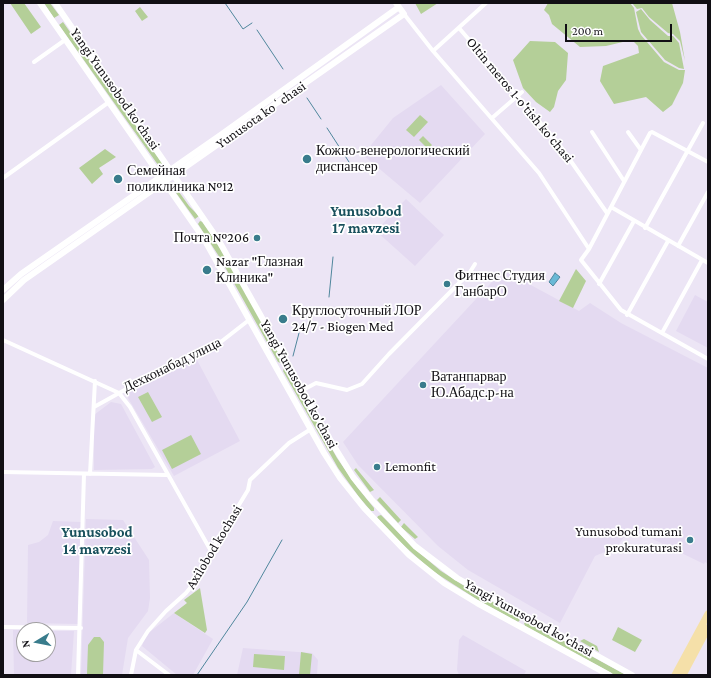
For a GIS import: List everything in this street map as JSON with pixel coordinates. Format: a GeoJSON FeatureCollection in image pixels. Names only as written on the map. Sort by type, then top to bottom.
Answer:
{"type":"FeatureCollection","features":[{"type":"Feature","properties":{"kind":"main road","name":"Yangi Yunusobod ko'chasi"},"geometry":{"type":"LineString","coordinates":[[40,3],[195,225],[338,474],[372,517],[399,546],[433,575],[468,598],[609,675]]}},
{"type":"Feature","properties":{"kind":"main road","name":"Yangi Yunusobod ko'chasi"},"geometry":{"type":"LineString","coordinates":[[55,3],[205,219],[232,263],[302,390],[345,464],[380,509],[409,541],[440,567],[471,587],[632,675]]}},
{"type":"Feature","properties":{"kind":"main road"},"geometry":{"type":"LineString","coordinates":[[397,5],[404,14]]}},
{"type":"Feature","properties":{"kind":"main road","name":"Yunusota koʻchasi"},"geometry":{"type":"LineString","coordinates":[[3,290],[21,274],[171,170],[397,5]]}},
{"type":"Feature","properties":{"kind":"main road","name":"Yunusota koʻchasi"},"geometry":{"type":"LineString","coordinates":[[3,300],[24,280],[175,176],[404,14]]}},
{"type":"Feature","properties":{"kind":"main road"},"geometry":{"type":"LineString","coordinates":[[54,24],[64,17]]}},
{"type":"Feature","properties":{"kind":"main road"},"geometry":{"type":"LineString","coordinates":[[195,225],[197,220],[205,219]]}},
{"type":"Feature","properties":{"kind":"main road"},"geometry":{"type":"LineString","coordinates":[[277,368],[287,362]]}},
{"type":"Feature","properties":{"kind":"main road"},"geometry":{"type":"LineString","coordinates":[[372,517],[380,509]]}},
{"type":"Feature","properties":{"kind":"main road"},"geometry":{"type":"LineString","coordinates":[[516,624],[522,622],[520,614]]}},
{"type":"Feature","properties":{"kind":"main road"},"geometry":{"type":"LineString","coordinates":[[675,675],[708,614]]}},
{"type":"Feature","properties":{"kind":"main road"},"geometry":{"type":"LineString","coordinates":[[682,675],[708,628]]}},
{"type":"Feature","properties":{"kind":"street"},"geometry":{"type":"LineString","coordinates":[[433,51],[486,3]]}},
{"type":"Feature","properties":{"kind":"street"},"geometry":{"type":"LineString","coordinates":[[404,14],[433,51],[539,173],[589,249]]}},
{"type":"Feature","properties":{"kind":"street","name":"Oltin meros 1-o'tish ko'chasi"},"geometry":{"type":"LineString","coordinates":[[459,28],[562,147],[606,213]]}},
{"type":"Feature","properties":{"kind":"street"},"geometry":{"type":"LineString","coordinates":[[34,62],[65,40]]}},
{"type":"Feature","properties":{"kind":"street"},"geometry":{"type":"LineString","coordinates":[[492,118],[522,92]]}},
{"type":"Feature","properties":{"kind":"street"},"geometry":{"type":"LineString","coordinates":[[3,178],[109,102]]}},
{"type":"Feature","properties":{"kind":"street"},"geometry":{"type":"LineString","coordinates":[[645,228],[703,123]]}},
{"type":"Feature","properties":{"kind":"street"},"geometry":{"type":"LineString","coordinates":[[592,132],[624,181]]}},
{"type":"Feature","properties":{"kind":"street"},"geometry":{"type":"LineString","coordinates":[[628,132],[641,150]]}},
{"type":"Feature","properties":{"kind":"street"},"geometry":{"type":"LineString","coordinates":[[708,162],[652,132],[650,133],[611,207],[606,213],[589,249],[581,260],[599,284],[627,315],[708,359]]}},
{"type":"Feature","properties":{"kind":"street"},"geometry":{"type":"LineString","coordinates":[[678,246],[708,192]]}},
{"type":"Feature","properties":{"kind":"street"},"geometry":{"type":"LineString","coordinates":[[611,207],[708,263]]}},
{"type":"Feature","properties":{"kind":"street"},"geometry":{"type":"LineString","coordinates":[[599,284],[634,221]]}},
{"type":"Feature","properties":{"kind":"street"},"geometry":{"type":"LineString","coordinates":[[627,315],[668,241]]}},
{"type":"Feature","properties":{"kind":"street"},"geometry":{"type":"LineString","coordinates":[[662,333],[702,260]]}},
{"type":"Feature","properties":{"kind":"street"},"geometry":{"type":"LineString","coordinates":[[302,390],[316,384],[347,390],[362,384],[389,354],[470,272],[475,264]]}},
{"type":"Feature","properties":{"kind":"street","name":"Дехконабад улица"},"geometry":{"type":"LineString","coordinates":[[3,340],[119,393],[222,341],[250,320]]}},
{"type":"Feature","properties":{"kind":"street"},"geometry":{"type":"LineString","coordinates":[[90,474],[95,381]]}},
{"type":"Feature","properties":{"kind":"street"},"geometry":{"type":"LineString","coordinates":[[94,407],[119,393],[125,403]]}},
{"type":"Feature","properties":{"kind":"street"},"geometry":{"type":"LineString","coordinates":[[113,396],[130,407],[211,552]]}},
{"type":"Feature","properties":{"kind":"street","name":"Axilobod kochasi"},"geometry":{"type":"LineString","coordinates":[[131,675],[136,650],[148,631],[166,611],[186,593],[198,578],[211,552],[248,490],[250,480],[289,443],[311,429]]}},
{"type":"Feature","properties":{"kind":"street"},"geometry":{"type":"LineString","coordinates":[[3,472],[167,475]]}},
{"type":"Feature","properties":{"kind":"street"},"geometry":{"type":"LineString","coordinates":[[78,675],[81,628],[84,474]]}},
{"type":"Feature","properties":{"kind":"street"},"geometry":{"type":"LineString","coordinates":[[3,627],[81,628]]}},
{"type":"Feature","properties":{"kind":"street"},"geometry":{"type":"LineString","coordinates":[[136,650],[169,675]]}},
{"type":"Feature","properties":{"kind":"shaded area"},"geometry":{"type":"Polygon","coordinates":[[[441,85],[485,134],[420,203],[363,155],[393,118],[441,85]]]}},
{"type":"Feature","properties":{"kind":"shaded area"},"geometry":{"type":"Polygon","coordinates":[[[406,199],[444,235],[415,266],[376,231],[406,199]]]}},
{"type":"Feature","properties":{"kind":"shaded area"},"geometry":{"type":"Polygon","coordinates":[[[503,270],[579,311],[590,303],[621,323],[708,368],[708,564],[705,562],[704,564],[630,528],[617,547],[595,556],[560,623],[468,570],[438,546],[358,465],[343,442],[503,270]]]}},
{"type":"Feature","properties":{"kind":"shaded area"},"geometry":{"type":"Polygon","coordinates":[[[695,295],[708,302],[708,348],[676,331],[695,295]]]}},
{"type":"Feature","properties":{"kind":"shaded area"},"geometry":{"type":"Polygon","coordinates":[[[196,358],[240,441],[174,476],[128,398],[130,390],[196,358]]]}},
{"type":"Feature","properties":{"kind":"shaded area"},"geometry":{"type":"Polygon","coordinates":[[[111,402],[121,404],[155,467],[152,469],[94,470],[94,415],[111,402]]]}},
{"type":"Feature","properties":{"kind":"shaded area"},"geometry":{"type":"Polygon","coordinates":[[[86,519],[123,520],[149,560],[150,598],[148,611],[128,638],[122,675],[81,675],[86,519]]]}},
{"type":"Feature","properties":{"kind":"shaded area"},"geometry":{"type":"Polygon","coordinates":[[[53,521],[81,522],[78,624],[27,622],[28,545],[39,542],[48,535],[53,521]]]}},
{"type":"Feature","properties":{"kind":"shaded area"},"geometry":{"type":"Polygon","coordinates":[[[174,613],[213,639],[193,675],[177,675],[142,646],[146,635],[174,613]]]}},
{"type":"Feature","properties":{"kind":"shaded area"},"geometry":{"type":"Polygon","coordinates":[[[13,630],[16,630],[16,662],[56,662],[56,631],[74,631],[71,675],[14,675],[13,630]]]}},
{"type":"Feature","properties":{"kind":"shaded area"},"geometry":{"type":"Polygon","coordinates":[[[463,635],[526,671],[524,675],[459,675],[457,670],[459,640],[463,635]]]}},
{"type":"Feature","properties":{"kind":"shaded area"},"geometry":{"type":"Polygon","coordinates":[[[243,648],[312,653],[318,660],[317,675],[237,675],[243,648]]]}},
{"type":"Feature","properties":{"kind":"green space"},"geometry":{"type":"Polygon","coordinates":[[[10,3],[24,3],[41,27],[31,34],[10,3]]]}},
{"type":"Feature","properties":{"kind":"green space"},"geometry":{"type":"Polygon","coordinates":[[[44,3],[50,3],[59,15],[54,18],[44,3]]]}},
{"type":"Feature","properties":{"kind":"green space"},"geometry":{"type":"Polygon","coordinates":[[[415,3],[438,3],[421,14],[415,3]]]}},
{"type":"Feature","properties":{"kind":"green space"},"geometry":{"type":"Polygon","coordinates":[[[548,3],[630,3],[634,8],[638,29],[641,35],[664,62],[679,70],[685,70],[683,83],[672,105],[663,112],[646,97],[614,104],[600,81],[603,66],[639,53],[638,46],[634,42],[627,41],[606,46],[580,47],[552,24],[549,15],[544,10],[548,3]]]}},
{"type":"Feature","properties":{"kind":"green space"},"geometry":{"type":"Polygon","coordinates":[[[632,3],[672,3],[680,32],[685,61],[680,41],[673,34],[668,33],[649,17],[642,8],[637,9],[632,3]]]}},
{"type":"Feature","properties":{"kind":"green space"},"geometry":{"type":"Polygon","coordinates":[[[140,7],[148,17],[142,21],[135,11],[140,7]]]}},
{"type":"Feature","properties":{"kind":"green space"},"geometry":{"type":"Polygon","coordinates":[[[641,9],[650,20],[668,36],[673,36],[679,43],[684,69],[679,68],[665,60],[641,32],[636,12],[641,9]]]}},
{"type":"Feature","properties":{"kind":"green space"},"geometry":{"type":"Polygon","coordinates":[[[63,22],[166,170],[163,172],[59,25],[63,22]]]}},
{"type":"Feature","properties":{"kind":"green space"},"geometry":{"type":"Polygon","coordinates":[[[530,41],[555,42],[568,53],[566,80],[558,91],[554,107],[550,112],[536,102],[523,88],[513,60],[530,41]]]}},
{"type":"Feature","properties":{"kind":"green space"},"geometry":{"type":"Polygon","coordinates":[[[420,115],[428,122],[414,137],[406,130],[420,115]]]}},
{"type":"Feature","properties":{"kind":"green space"},"geometry":{"type":"Polygon","coordinates":[[[423,136],[432,145],[428,149],[419,140],[423,136]]]}},
{"type":"Feature","properties":{"kind":"green space"},"geometry":{"type":"Polygon","coordinates":[[[105,149],[116,157],[99,168],[103,174],[92,184],[79,168],[105,149]]]}},
{"type":"Feature","properties":{"kind":"green space"},"geometry":{"type":"Polygon","coordinates":[[[172,182],[189,206],[199,216],[195,219],[171,186],[170,183],[172,182]]]}},
{"type":"Feature","properties":{"kind":"green space"},"geometry":{"type":"Polygon","coordinates":[[[200,221],[203,222],[225,256],[283,360],[281,363],[278,362],[220,258],[198,224],[200,221]]]}},
{"type":"Feature","properties":{"kind":"green space"},"geometry":{"type":"Polygon","coordinates":[[[576,269],[586,281],[573,308],[559,301],[576,269]]]}},
{"type":"Feature","properties":{"kind":"green space"},"geometry":{"type":"Polygon","coordinates":[[[284,368],[287,368],[337,458],[374,508],[374,511],[371,511],[359,497],[338,468],[283,371],[284,368]]]}},
{"type":"Feature","properties":{"kind":"green space"},"geometry":{"type":"Polygon","coordinates":[[[148,392],[162,417],[152,422],[138,397],[148,392]]]}},
{"type":"Feature","properties":{"kind":"green space"},"geometry":{"type":"Polygon","coordinates":[[[191,435],[201,454],[172,469],[162,450],[191,435]]]}},
{"type":"Feature","properties":{"kind":"green space"},"geometry":{"type":"Polygon","coordinates":[[[356,468],[374,490],[370,492],[354,470],[356,468]]]}},
{"type":"Feature","properties":{"kind":"green space"},"geometry":{"type":"Polygon","coordinates":[[[380,497],[401,520],[398,523],[377,500],[380,497]]]}},
{"type":"Feature","properties":{"kind":"green space"},"geometry":{"type":"Polygon","coordinates":[[[381,515],[416,550],[441,571],[469,589],[520,617],[520,620],[518,622],[481,602],[431,570],[400,542],[377,518],[381,515]]]}},
{"type":"Feature","properties":{"kind":"green space"},"geometry":{"type":"Polygon","coordinates":[[[404,523],[418,537],[415,539],[401,527],[404,523]]]}},
{"type":"Feature","properties":{"kind":"green space"},"geometry":{"type":"Polygon","coordinates":[[[200,588],[207,630],[205,633],[174,613],[187,603],[184,600],[200,588]]]}},
{"type":"Feature","properties":{"kind":"green space"},"geometry":{"type":"Polygon","coordinates":[[[527,621],[626,675],[615,675],[525,626],[524,623],[527,621]]]}},
{"type":"Feature","properties":{"kind":"green space"},"geometry":{"type":"Polygon","coordinates":[[[618,627],[642,640],[635,652],[612,640],[618,627]]]}},
{"type":"Feature","properties":{"kind":"green space"},"geometry":{"type":"Polygon","coordinates":[[[94,637],[100,637],[104,642],[103,675],[87,674],[88,645],[94,637]]]}},
{"type":"Feature","properties":{"kind":"green space"},"geometry":{"type":"Polygon","coordinates":[[[584,639],[597,646],[599,652],[580,641],[584,639]]]}},
{"type":"Feature","properties":{"kind":"green space"},"geometry":{"type":"Polygon","coordinates":[[[301,652],[312,654],[310,675],[299,675],[301,652]]]}},
{"type":"Feature","properties":{"kind":"green space"},"geometry":{"type":"Polygon","coordinates":[[[254,654],[285,656],[284,670],[253,667],[254,654]]]}},
{"type":"Feature","properties":{"kind":"water"},"geometry":{"type":"Polygon","coordinates":[[[555,273],[560,277],[553,286],[549,282],[555,273]]]}},
{"type":"Feature","properties":{"kind":"waterway"},"geometry":{"type":"LineString","coordinates":[[225,3],[243,29],[252,23]]}},
{"type":"Feature","properties":{"kind":"waterway"},"geometry":{"type":"LineString","coordinates":[[257,30],[283,69]]}},
{"type":"Feature","properties":{"kind":"waterway"},"geometry":{"type":"LineString","coordinates":[[307,98],[321,119]]}},
{"type":"Feature","properties":{"kind":"waterway"},"geometry":{"type":"LineString","coordinates":[[327,128],[349,162]]}},
{"type":"Feature","properties":{"kind":"waterway"},"geometry":{"type":"LineString","coordinates":[[329,297],[333,257]]}},
{"type":"Feature","properties":{"kind":"waterway"},"geometry":{"type":"LineString","coordinates":[[293,356],[299,333]]}},
{"type":"Feature","properties":{"kind":"waterway"},"geometry":{"type":"LineString","coordinates":[[197,675],[247,602],[282,540]]}},
{"type":"Feature","properties":{"kind":"place","name":"Кожно-венерологический диспансер"},"geometry":{"type":"Point","coordinates":[307,159]}},
{"type":"Feature","properties":{"kind":"place","name":"Семейная поликлиника №12"},"geometry":{"type":"Point","coordinates":[118,179]}},
{"type":"Feature","properties":{"kind":"place","name":"Почта №206"},"geometry":{"type":"Point","coordinates":[257,238]}},
{"type":"Feature","properties":{"kind":"place","name":"Nazar \"Глазная Клиника\""},"geometry":{"type":"Point","coordinates":[207,270]}},
{"type":"Feature","properties":{"kind":"place","name":"Фитнес Студия ГанбарО"},"geometry":{"type":"Point","coordinates":[447,284]}},
{"type":"Feature","properties":{"kind":"place","name":"Круглосуточный ЛОР 24/7 - Biogen Med"},"geometry":{"type":"Point","coordinates":[283,319]}},
{"type":"Feature","properties":{"kind":"place","name":"Ватанпарвар Ю.Абадс.р-на"},"geometry":{"type":"Point","coordinates":[423,385]}},
{"type":"Feature","properties":{"kind":"place","name":"Lemonfit"},"geometry":{"type":"Point","coordinates":[377,467]}},
{"type":"Feature","properties":{"kind":"place","name":"Yunusobod tumani prokuraturasi"},"geometry":{"type":"Point","coordinates":[690,540]}},
{"type":"Feature","properties":{"kind":"district","name":"Yunusobod 17 mavzesi"},"geometry":{"type":"Point","coordinates":[366,220]}},
{"type":"Feature","properties":{"kind":"district","name":"Yunusobod 14 mavzesi"},"geometry":{"type":"Point","coordinates":[97,540]}}]}
